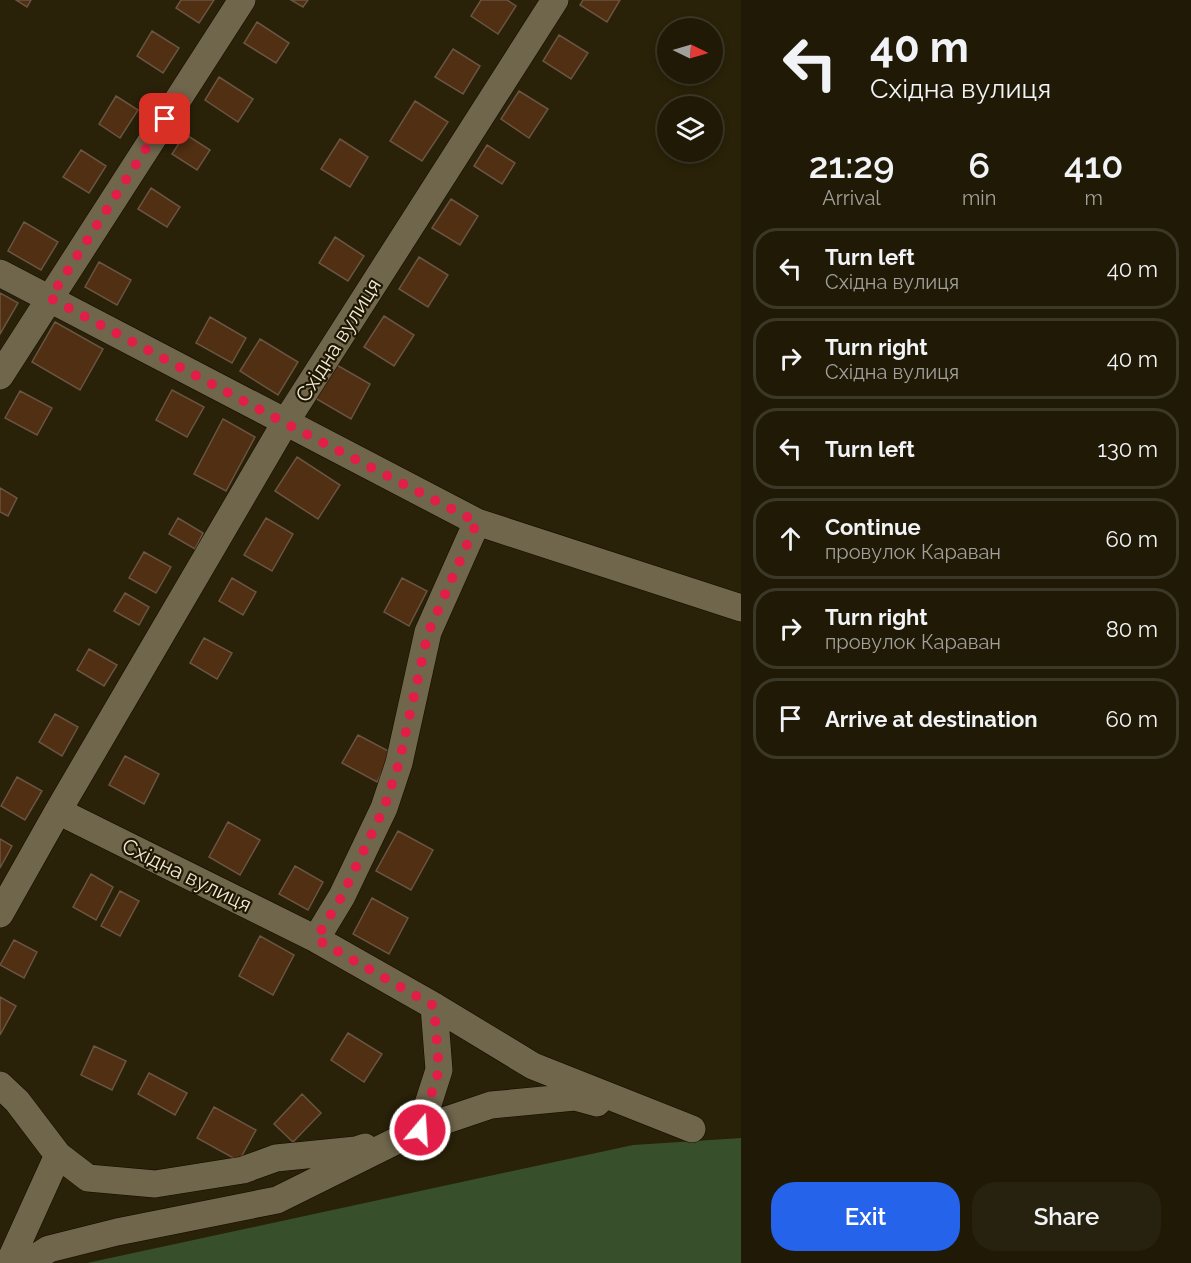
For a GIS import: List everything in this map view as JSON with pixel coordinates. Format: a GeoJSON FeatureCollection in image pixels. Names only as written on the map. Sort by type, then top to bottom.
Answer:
{"type":"FeatureCollection","features":[{"type":"Feature","properties":{"kind":"street"},"geometry":{"type":"LineString","coordinates":[[0,376],[242,0]]}},
{"type":"Feature","properties":{"kind":"street","name":"Східна вулиця"},"geometry":{"type":"LineString","coordinates":[[0,914],[58,810],[285,423],[555,0]]}},
{"type":"Feature","properties":{"kind":"street"},"geometry":{"type":"LineString","coordinates":[[0,273],[477,522],[741,608]]}},
{"type":"Feature","properties":{"kind":"street"},"geometry":{"type":"LineString","coordinates":[[316,939],[342,896],[384,808],[399,763],[428,633],[477,522]]}},
{"type":"Feature","properties":{"kind":"street","name":"Східна вулиця"},"geometry":{"type":"LineString","coordinates":[[58,810],[316,939],[533,1066],[692,1129],[575,1097],[491,1105],[420,1130]]}},
{"type":"Feature","properties":{"kind":"street"},"geometry":{"type":"LineString","coordinates":[[27,1263],[49,1249],[117,1232],[277,1200],[420,1130],[439,1070],[434,1006]]}},
{"type":"Feature","properties":{"kind":"street"},"geometry":{"type":"LineString","coordinates":[[0,1084],[17,1101],[58,1155],[88,1178],[155,1184],[243,1170],[276,1158],[357,1150],[420,1130]]}},
{"type":"Feature","properties":{"kind":"street"},"geometry":{"type":"LineString","coordinates":[[9,1263],[58,1155]]}},
{"type":"Feature","properties":{"kind":"green space"},"geometry":{"type":"Polygon","coordinates":[[[741,1138],[741,1263],[87,1263],[633,1145],[741,1138]]]}},
{"type":"Feature","properties":{"kind":"building"},"geometry":{"type":"Polygon","coordinates":[[[16,0],[31,0],[27,7],[16,0]]]}},
{"type":"Feature","properties":{"kind":"building"},"geometry":{"type":"Polygon","coordinates":[[[181,0],[214,0],[199,23],[176,8],[181,0]]]}},
{"type":"Feature","properties":{"kind":"building"},"geometry":{"type":"Polygon","coordinates":[[[291,0],[308,0],[303,7],[291,0]]]}},
{"type":"Feature","properties":{"kind":"building"},"geometry":{"type":"Polygon","coordinates":[[[481,0],[507,0],[516,6],[498,34],[471,16],[481,0]]]}},
{"type":"Feature","properties":{"kind":"building"},"geometry":{"type":"Polygon","coordinates":[[[583,0],[620,0],[607,22],[580,5],[583,0]]]}},
{"type":"Feature","properties":{"kind":"building"},"geometry":{"type":"Polygon","coordinates":[[[257,22],[289,43],[276,63],[244,43],[257,22]]]}},
{"type":"Feature","properties":{"kind":"building"},"geometry":{"type":"Polygon","coordinates":[[[152,31],[179,48],[163,73],[137,56],[152,31]]]}},
{"type":"Feature","properties":{"kind":"building"},"geometry":{"type":"Polygon","coordinates":[[[559,35],[588,53],[571,79],[543,61],[559,35]]]}},
{"type":"Feature","properties":{"kind":"building"},"geometry":{"type":"Polygon","coordinates":[[[453,49],[480,66],[463,94],[435,77],[453,49]]]}},
{"type":"Feature","properties":{"kind":"building"},"geometry":{"type":"Polygon","coordinates":[[[219,77],[253,99],[238,122],[205,100],[219,77]]]}},
{"type":"Feature","properties":{"kind":"building"},"geometry":{"type":"Polygon","coordinates":[[[519,91],[548,109],[529,138],[501,119],[519,91]]]}},
{"type":"Feature","properties":{"kind":"building"},"geometry":{"type":"Polygon","coordinates":[[[116,96],[138,110],[120,138],[99,124],[116,96]]]}},
{"type":"Feature","properties":{"kind":"building"},"geometry":{"type":"Polygon","coordinates":[[[415,101],[448,122],[422,161],[390,141],[415,101]]]}},
{"type":"Feature","properties":{"kind":"building"},"geometry":{"type":"Polygon","coordinates":[[[185,134],[210,150],[197,170],[172,154],[185,134]]]}},
{"type":"Feature","properties":{"kind":"building"},"geometry":{"type":"Polygon","coordinates":[[[340,139],[368,157],[350,187],[321,169],[340,139]]]}},
{"type":"Feature","properties":{"kind":"building"},"geometry":{"type":"Polygon","coordinates":[[[487,145],[515,163],[502,184],[474,166],[487,145]]]}},
{"type":"Feature","properties":{"kind":"building"},"geometry":{"type":"Polygon","coordinates":[[[81,150],[106,166],[89,193],[63,177],[81,150]]]}},
{"type":"Feature","properties":{"kind":"building"},"geometry":{"type":"Polygon","coordinates":[[[151,188],[180,207],[167,227],[138,209],[151,188]]]}},
{"type":"Feature","properties":{"kind":"building"},"geometry":{"type":"Polygon","coordinates":[[[451,199],[478,216],[460,245],[432,228],[451,199]]]}},
{"type":"Feature","properties":{"kind":"building"},"geometry":{"type":"Polygon","coordinates":[[[24,222],[58,242],[41,270],[8,251],[24,222]]]}},
{"type":"Feature","properties":{"kind":"building"},"geometry":{"type":"Polygon","coordinates":[[[335,237],[364,256],[348,281],[319,263],[335,237]]]}},
{"type":"Feature","properties":{"kind":"building"},"geometry":{"type":"Polygon","coordinates":[[[419,257],[448,275],[428,307],[399,289],[419,257]]]}},
{"type":"Feature","properties":{"kind":"building"},"geometry":{"type":"Polygon","coordinates":[[[99,262],[131,280],[117,305],[85,287],[99,262]]]}},
{"type":"Feature","properties":{"kind":"building"},"geometry":{"type":"Polygon","coordinates":[[[0,293],[18,303],[0,334],[0,293]]]}},
{"type":"Feature","properties":{"kind":"building"},"geometry":{"type":"Polygon","coordinates":[[[384,316],[414,335],[394,366],[364,347],[384,316]]]}},
{"type":"Feature","properties":{"kind":"building"},"geometry":{"type":"Polygon","coordinates":[[[210,317],[246,338],[232,363],[196,343],[210,317]]]}},
{"type":"Feature","properties":{"kind":"building"},"geometry":{"type":"Polygon","coordinates":[[[55,322],[103,349],[80,390],[32,362],[55,322]]]}},
{"type":"Feature","properties":{"kind":"building"},"geometry":{"type":"Polygon","coordinates":[[[260,339],[298,362],[278,395],[240,371],[260,339]]]}},
{"type":"Feature","properties":{"kind":"building"},"geometry":{"type":"Polygon","coordinates":[[[335,364],[370,384],[351,419],[315,398],[335,364]]]}},
{"type":"Feature","properties":{"kind":"building"},"geometry":{"type":"Polygon","coordinates":[[[172,390],[204,407],[187,437],[156,420],[172,390]]]}},
{"type":"Feature","properties":{"kind":"building"},"geometry":{"type":"Polygon","coordinates":[[[20,391],[52,408],[37,435],[5,418],[20,391]]]}},
{"type":"Feature","properties":{"kind":"building"},"geometry":{"type":"Polygon","coordinates":[[[223,419],[255,437],[226,491],[194,474],[223,419]]]}},
{"type":"Feature","properties":{"kind":"building"},"geometry":{"type":"Polygon","coordinates":[[[297,457],[340,485],[318,519],[275,491],[297,457]]]}},
{"type":"Feature","properties":{"kind":"building"},"geometry":{"type":"Polygon","coordinates":[[[0,488],[17,498],[8,516],[0,512],[0,488]]]}},
{"type":"Feature","properties":{"kind":"building"},"geometry":{"type":"Polygon","coordinates":[[[178,518],[203,533],[195,549],[169,534],[178,518]]]}},
{"type":"Feature","properties":{"kind":"building"},"geometry":{"type":"Polygon","coordinates":[[[266,518],[293,534],[272,571],[244,555],[266,518]]]}},
{"type":"Feature","properties":{"kind":"building"},"geometry":{"type":"Polygon","coordinates":[[[144,552],[171,567],[156,593],[129,578],[144,552]]]}},
{"type":"Feature","properties":{"kind":"building"},"geometry":{"type":"Polygon","coordinates":[[[232,578],[256,592],[243,615],[219,601],[232,578]]]}},
{"type":"Feature","properties":{"kind":"building"},"geometry":{"type":"Polygon","coordinates":[[[402,578],[427,591],[409,626],[384,612],[402,578]]]}},
{"type":"Feature","properties":{"kind":"building"},"geometry":{"type":"Polygon","coordinates":[[[125,593],[149,607],[139,625],[114,611],[125,593]]]}},
{"type":"Feature","properties":{"kind":"building"},"geometry":{"type":"Polygon","coordinates":[[[204,638],[232,653],[217,679],[190,663],[204,638]]]}},
{"type":"Feature","properties":{"kind":"building"},"geometry":{"type":"Polygon","coordinates":[[[89,649],[117,665],[104,686],[77,670],[89,649]]]}},
{"type":"Feature","properties":{"kind":"building"},"geometry":{"type":"Polygon","coordinates":[[[55,714],[78,727],[62,756],[39,742],[55,714]]]}},
{"type":"Feature","properties":{"kind":"building"},"geometry":{"type":"Polygon","coordinates":[[[358,735],[392,753],[377,782],[342,763],[358,735]]]}},
{"type":"Feature","properties":{"kind":"building"},"geometry":{"type":"Polygon","coordinates":[[[125,756],[159,774],[144,804],[109,785],[125,756]]]}},
{"type":"Feature","properties":{"kind":"building"},"geometry":{"type":"Polygon","coordinates":[[[17,777],[42,791],[25,820],[1,806],[17,777]]]}},
{"type":"Feature","properties":{"kind":"building"},"geometry":{"type":"Polygon","coordinates":[[[228,822],[260,840],[240,875],[209,857],[228,822]]]}},
{"type":"Feature","properties":{"kind":"building"},"geometry":{"type":"Polygon","coordinates":[[[398,831],[433,850],[411,890],[376,871],[398,831]]]}},
{"type":"Feature","properties":{"kind":"building"},"geometry":{"type":"Polygon","coordinates":[[[0,839],[12,846],[0,868],[0,839]]]}},
{"type":"Feature","properties":{"kind":"building"},"geometry":{"type":"Polygon","coordinates":[[[295,866],[323,882],[308,910],[279,894],[295,866]]]}},
{"type":"Feature","properties":{"kind":"building"},"geometry":{"type":"Polygon","coordinates":[[[91,874],[113,887],[96,920],[73,907],[91,874]]]}},
{"type":"Feature","properties":{"kind":"building"},"geometry":{"type":"Polygon","coordinates":[[[120,891],[139,901],[120,936],[101,926],[120,891]]]}},
{"type":"Feature","properties":{"kind":"building"},"geometry":{"type":"Polygon","coordinates":[[[372,898],[408,918],[389,954],[353,934],[372,898]]]}},
{"type":"Feature","properties":{"kind":"building"},"geometry":{"type":"Polygon","coordinates":[[[260,936],[294,955],[273,995],[239,976],[260,936]]]}},
{"type":"Feature","properties":{"kind":"building"},"geometry":{"type":"Polygon","coordinates":[[[14,940],[37,952],[24,978],[0,965],[14,940]]]}},
{"type":"Feature","properties":{"kind":"building"},"geometry":{"type":"Polygon","coordinates":[[[0,997],[16,1006],[0,1035],[0,997]]]}},
{"type":"Feature","properties":{"kind":"building"},"geometry":{"type":"Polygon","coordinates":[[[348,1033],[382,1054],[364,1082],[331,1060],[348,1033]]]}},
{"type":"Feature","properties":{"kind":"building"},"geometry":{"type":"Polygon","coordinates":[[[94,1046],[126,1061],[112,1090],[81,1075],[94,1046]]]}},
{"type":"Feature","properties":{"kind":"building"},"geometry":{"type":"Polygon","coordinates":[[[149,1073],[187,1093],[175,1115],[138,1094],[149,1073]]]}},
{"type":"Feature","properties":{"kind":"building"},"geometry":{"type":"Polygon","coordinates":[[[302,1094],[321,1113],[293,1142],[274,1124],[302,1094]]]}},
{"type":"Feature","properties":{"kind":"building"},"geometry":{"type":"Polygon","coordinates":[[[214,1107],[256,1130],[239,1161],[197,1138],[214,1107]]]}},
{"type":"Feature","properties":{"kind":"route"},"geometry":{"type":"LineString","coordinates":[[165,119],[50,298],[477,522],[428,633],[399,763],[384,808],[342,896],[316,939],[434,1006],[439,1070],[420,1130]]}}]}
